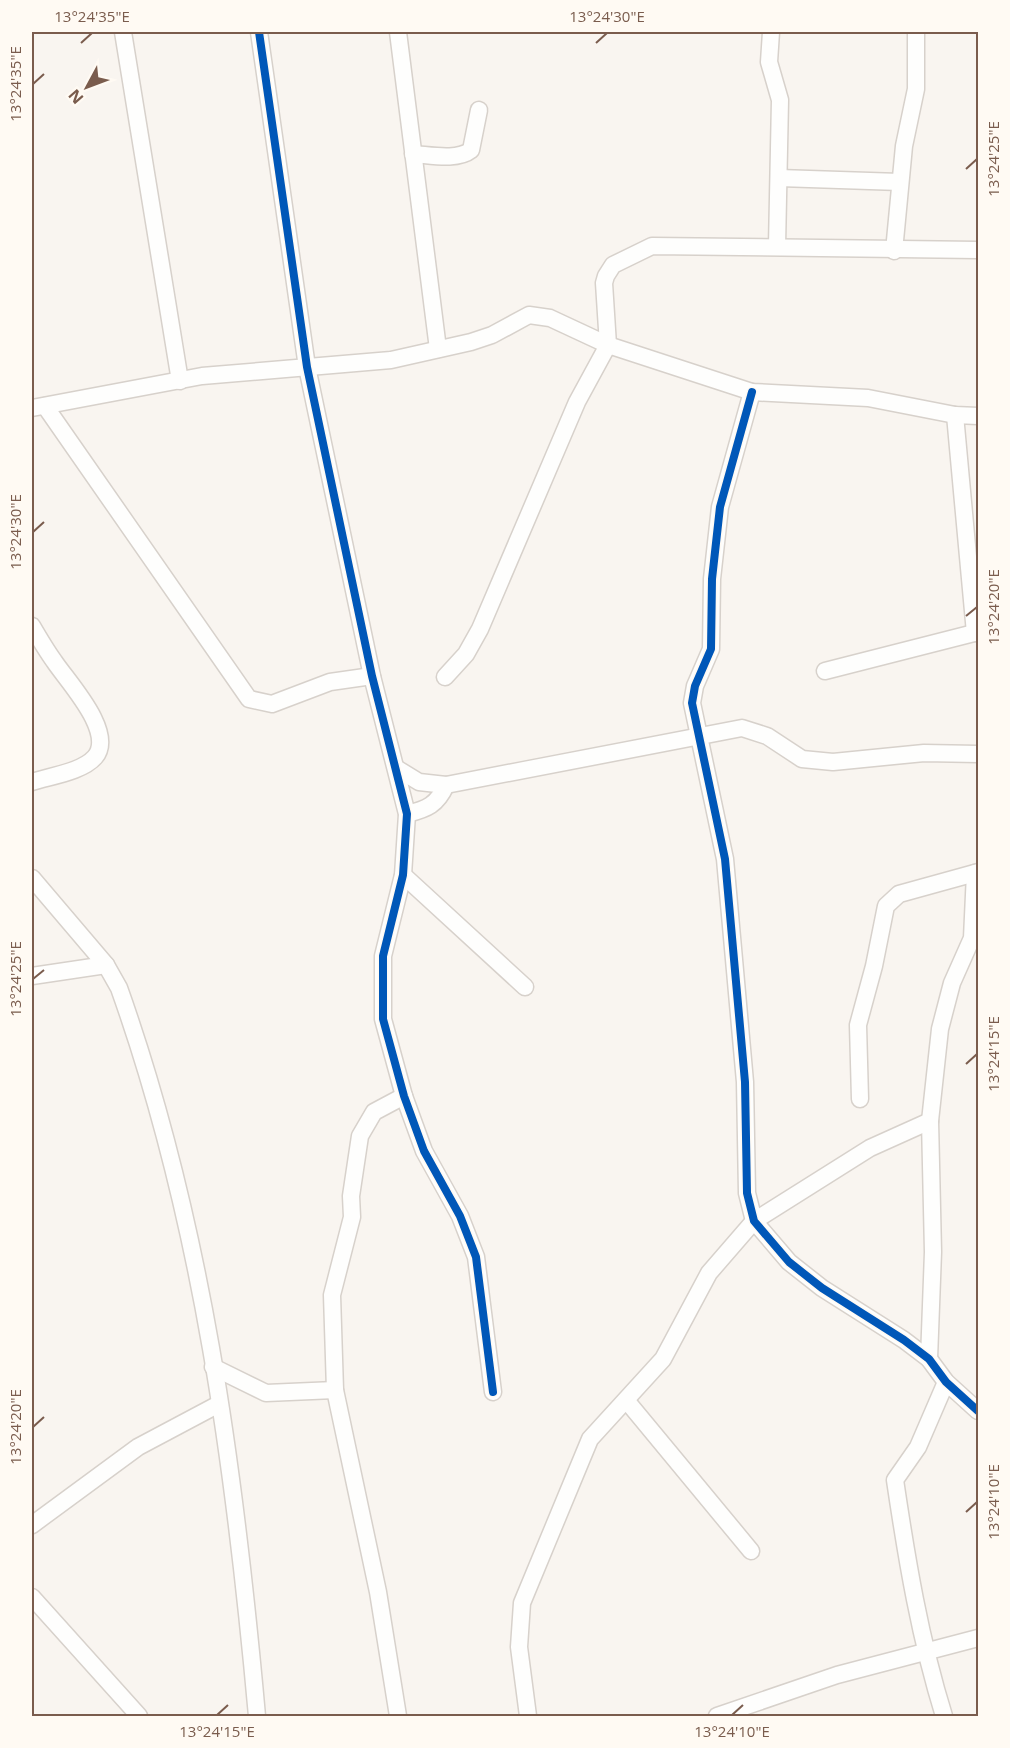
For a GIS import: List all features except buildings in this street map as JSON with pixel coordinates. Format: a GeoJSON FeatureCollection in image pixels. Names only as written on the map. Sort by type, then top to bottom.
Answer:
{"type":"FeatureCollection","features":[{"type":"Feature","properties":{"kind":"street"},"geometry":{"type":"LineString","coordinates":[[123,32],[180,381]]}},
{"type":"Feature","properties":{"kind":"street"},"geometry":{"type":"LineString","coordinates":[[259,32],[307,367],[372,676],[407,814],[402,875],[383,956],[381,982],[383,1019],[404,1096],[424,1151],[460,1216],[476,1257],[493,1392]]}},
{"type":"Feature","properties":{"kind":"street"},"geometry":{"type":"LineString","coordinates":[[398,32],[438,350]]}},
{"type":"Feature","properties":{"kind":"street"},"geometry":{"type":"LineString","coordinates":[[771,32],[769,62],[780,100],[777,246]]}},
{"type":"Feature","properties":{"kind":"street"},"geometry":{"type":"LineString","coordinates":[[894,251],[904,146],[916,89],[916,32]]}},
{"type":"Feature","properties":{"kind":"street"},"geometry":{"type":"LineString","coordinates":[[413,154],[458,156],[471,150],[479,110]]}},
{"type":"Feature","properties":{"kind":"street"},"geometry":{"type":"LineString","coordinates":[[779,178],[900,182]]}},
{"type":"Feature","properties":{"kind":"street"},"geometry":{"type":"LineString","coordinates":[[445,677],[466,654],[480,629],[577,402],[608,345],[604,284],[613,265],[652,246],[777,246],[894,251],[978,250]]}},
{"type":"Feature","properties":{"kind":"street"},"geometry":{"type":"LineString","coordinates":[[372,676],[330,682],[272,704],[249,699],[38,407],[202,376],[391,360],[492,335],[530,315],[550,318],[608,345],[752,392],[868,398],[955,415],[978,416]]}},
{"type":"Feature","properties":{"kind":"street"},"geometry":{"type":"LineString","coordinates":[[752,392],[720,507],[715,535],[711,649],[695,686],[692,703],[697,736],[725,859],[745,1082],[747,1193],[754,1221],[771,1244],[805,1276],[929,1359],[946,1382],[978,1411]]}},
{"type":"Feature","properties":{"kind":"street"},"geometry":{"type":"LineString","coordinates":[[825,671],[976,633],[955,415]]}},
{"type":"Feature","properties":{"kind":"street"},"geometry":{"type":"LineString","coordinates":[[32,626],[93,716],[99,738],[99,750],[94,758],[82,766],[32,782]]}},
{"type":"Feature","properties":{"kind":"street"},"geometry":{"type":"LineString","coordinates":[[396,768],[419,782],[446,785],[742,728],[766,736],[802,759],[833,762],[924,753],[978,754]]}},
{"type":"Feature","properties":{"kind":"street"},"geometry":{"type":"LineString","coordinates":[[407,814],[432,806],[438,801],[446,785]]}},
{"type":"Feature","properties":{"kind":"street"},"geometry":{"type":"LineString","coordinates":[[860,1099],[858,1024],[874,966],[886,906],[899,894],[977,872],[972,938],[952,983],[940,1029],[930,1121],[933,1252],[929,1359]]}},
{"type":"Feature","properties":{"kind":"street"},"geometry":{"type":"LineString","coordinates":[[402,875],[525,987]]}},
{"type":"Feature","properties":{"kind":"street"},"geometry":{"type":"LineString","coordinates":[[32,878],[106,964],[119,988],[132,1022],[168,1146],[204,1306],[219,1404],[257,1716]]}},
{"type":"Feature","properties":{"kind":"street"},"geometry":{"type":"LineString","coordinates":[[32,976],[106,964]]}},
{"type":"Feature","properties":{"kind":"street"},"geometry":{"type":"LineString","coordinates":[[398,1716],[378,1592],[335,1390],[332,1295],[352,1217],[351,1196],[360,1136],[374,1112],[404,1096]]}},
{"type":"Feature","properties":{"kind":"street"},"geometry":{"type":"LineString","coordinates":[[528,1716],[519,1647],[522,1603],[584,1449],[670,1348],[708,1273],[754,1221],[870,1148],[930,1121]]}},
{"type":"Feature","properties":{"kind":"street"},"geometry":{"type":"LineString","coordinates":[[213,1367],[266,1393],[335,1390]]}},
{"type":"Feature","properties":{"kind":"street"},"geometry":{"type":"LineString","coordinates":[[944,1716],[925,1653],[905,1556],[895,1480],[918,1447],[946,1382]]}},
{"type":"Feature","properties":{"kind":"street"},"geometry":{"type":"LineString","coordinates":[[626,1400],[751,1551]]}},
{"type":"Feature","properties":{"kind":"street"},"geometry":{"type":"LineString","coordinates":[[32,1525],[138,1447],[219,1404]]}},
{"type":"Feature","properties":{"kind":"street"},"geometry":{"type":"LineString","coordinates":[[32,1597],[139,1716]]}},
{"type":"Feature","properties":{"kind":"street"},"geometry":{"type":"LineString","coordinates":[[717,1716],[760,1709],[837,1675],[978,1638]]}},
{"type":"Feature","properties":{"kind":"cycle path"},"geometry":{"type":"LineString","coordinates":[[259,32],[307,367],[372,676],[407,814],[403,875],[383,956],[383,1019],[404,1096],[424,1151],[460,1216],[476,1257],[493,1392]]}},
{"type":"Feature","properties":{"kind":"cycle path"},"geometry":{"type":"LineString","coordinates":[[752,392],[720,507],[712,579],[711,649],[695,686],[692,703],[725,859],[745,1082],[747,1193],[754,1221],[789,1262],[822,1288],[904,1340],[929,1359],[946,1382],[978,1411]]}}]}
